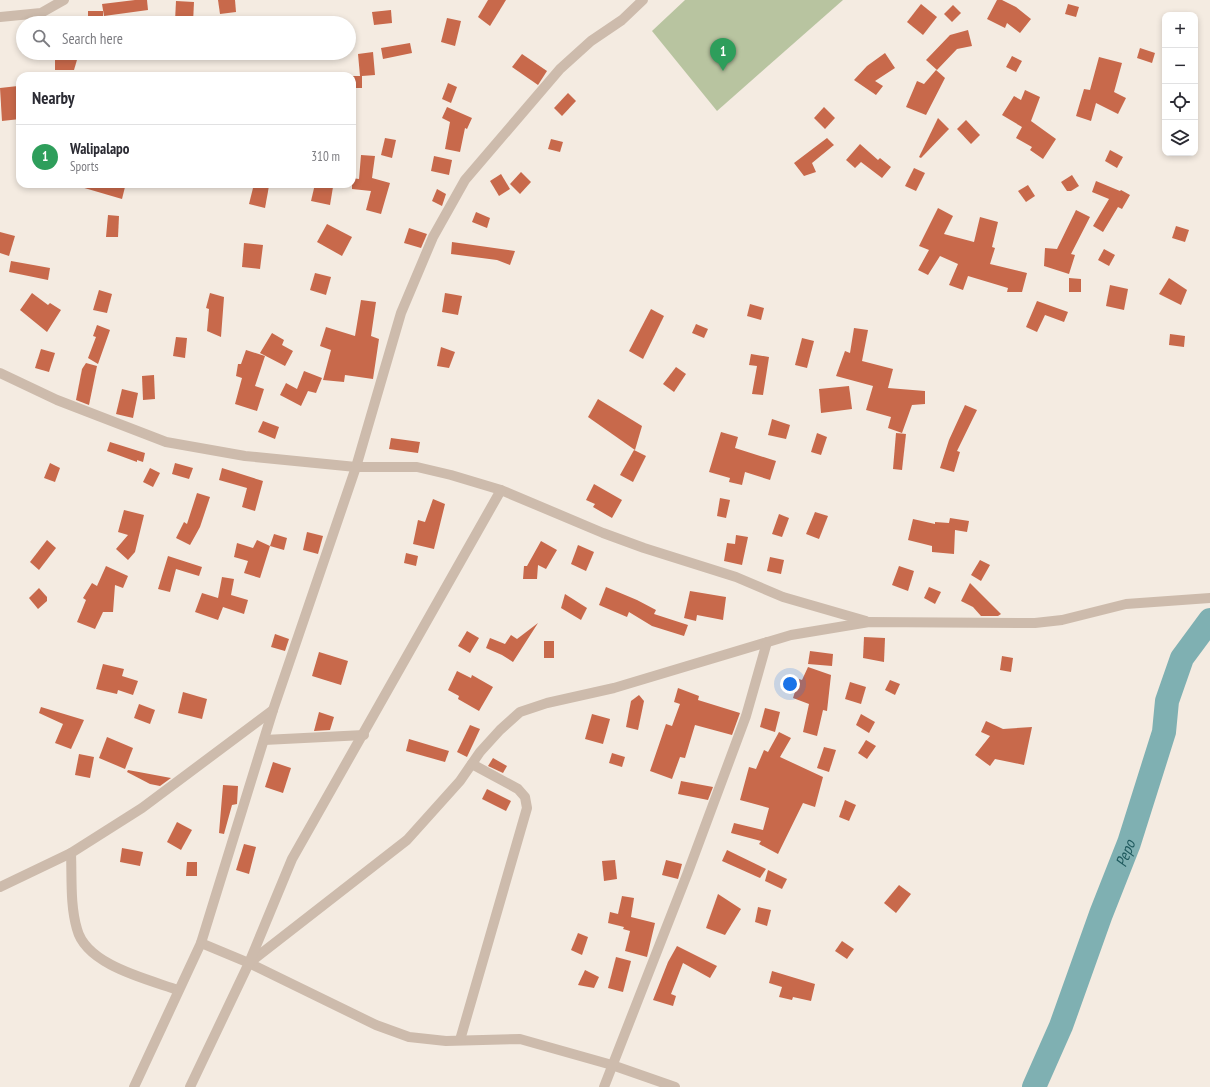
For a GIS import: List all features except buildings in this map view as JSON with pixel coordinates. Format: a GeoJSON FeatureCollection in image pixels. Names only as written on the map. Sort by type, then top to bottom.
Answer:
{"type":"FeatureCollection","features":[{"type":"Feature","properties":{"kind":"street"},"geometry":{"type":"LineString","coordinates":[[0,17],[41,13],[64,0]]}},
{"type":"Feature","properties":{"kind":"street"},"geometry":{"type":"LineString","coordinates":[[134,1087],[154,1047],[178,990],[201,943],[273,710],[356,467],[402,313],[433,237],[465,180],[560,69],[591,41],[622,20],[643,0]]}},
{"type":"Feature","properties":{"kind":"street"},"geometry":{"type":"LineString","coordinates":[[0,373],[57,400],[166,442],[245,456],[356,467],[417,467],[501,490],[602,533],[736,577],[783,596],[869,622]]}},
{"type":"Feature","properties":{"kind":"street"},"geometry":{"type":"LineString","coordinates":[[190,1087],[249,963],[292,859],[364,735],[501,490]]}},
{"type":"Feature","properties":{"kind":"street"},"geometry":{"type":"LineString","coordinates":[[249,963],[407,840],[441,803],[500,730],[520,712],[547,703],[614,688],[791,635],[869,622],[1035,623],[1062,620],[1126,604],[1210,598]]}},
{"type":"Feature","properties":{"kind":"street"},"geometry":{"type":"LineString","coordinates":[[604,1087],[688,872],[746,716],[767,642]]}},
{"type":"Feature","properties":{"kind":"street"},"geometry":{"type":"LineString","coordinates":[[0,887],[71,853],[142,808],[273,710]]}},
{"type":"Feature","properties":{"kind":"street"},"geometry":{"type":"LineString","coordinates":[[264,740],[364,735]]}},
{"type":"Feature","properties":{"kind":"street"},"geometry":{"type":"LineString","coordinates":[[460,1040],[527,808],[525,797],[518,789],[472,764]]}},
{"type":"Feature","properties":{"kind":"street"},"geometry":{"type":"LineString","coordinates":[[71,853],[72,901],[77,930],[86,946],[108,964],[178,990]]}},
{"type":"Feature","properties":{"kind":"street"},"geometry":{"type":"LineString","coordinates":[[201,943],[249,963],[376,1025],[409,1037],[446,1041],[520,1039],[612,1065],[675,1087]]}},
{"type":"Feature","properties":{"kind":"green space"},"geometry":{"type":"Polygon","coordinates":[[[685,0],[843,0],[717,111],[652,31],[685,0]]]}},
{"type":"Feature","properties":{"kind":"waterway","name":"Pepo"},"geometry":{"type":"LineString","coordinates":[[1034,1087],[1061,1026],[1101,914],[1129,843],[1164,732],[1167,701],[1182,658],[1210,620]]}},
{"type":"Feature","properties":{"kind":"place","name":"Walipalapo"},"geometry":{"type":"Point","coordinates":[723,71]}}]}
